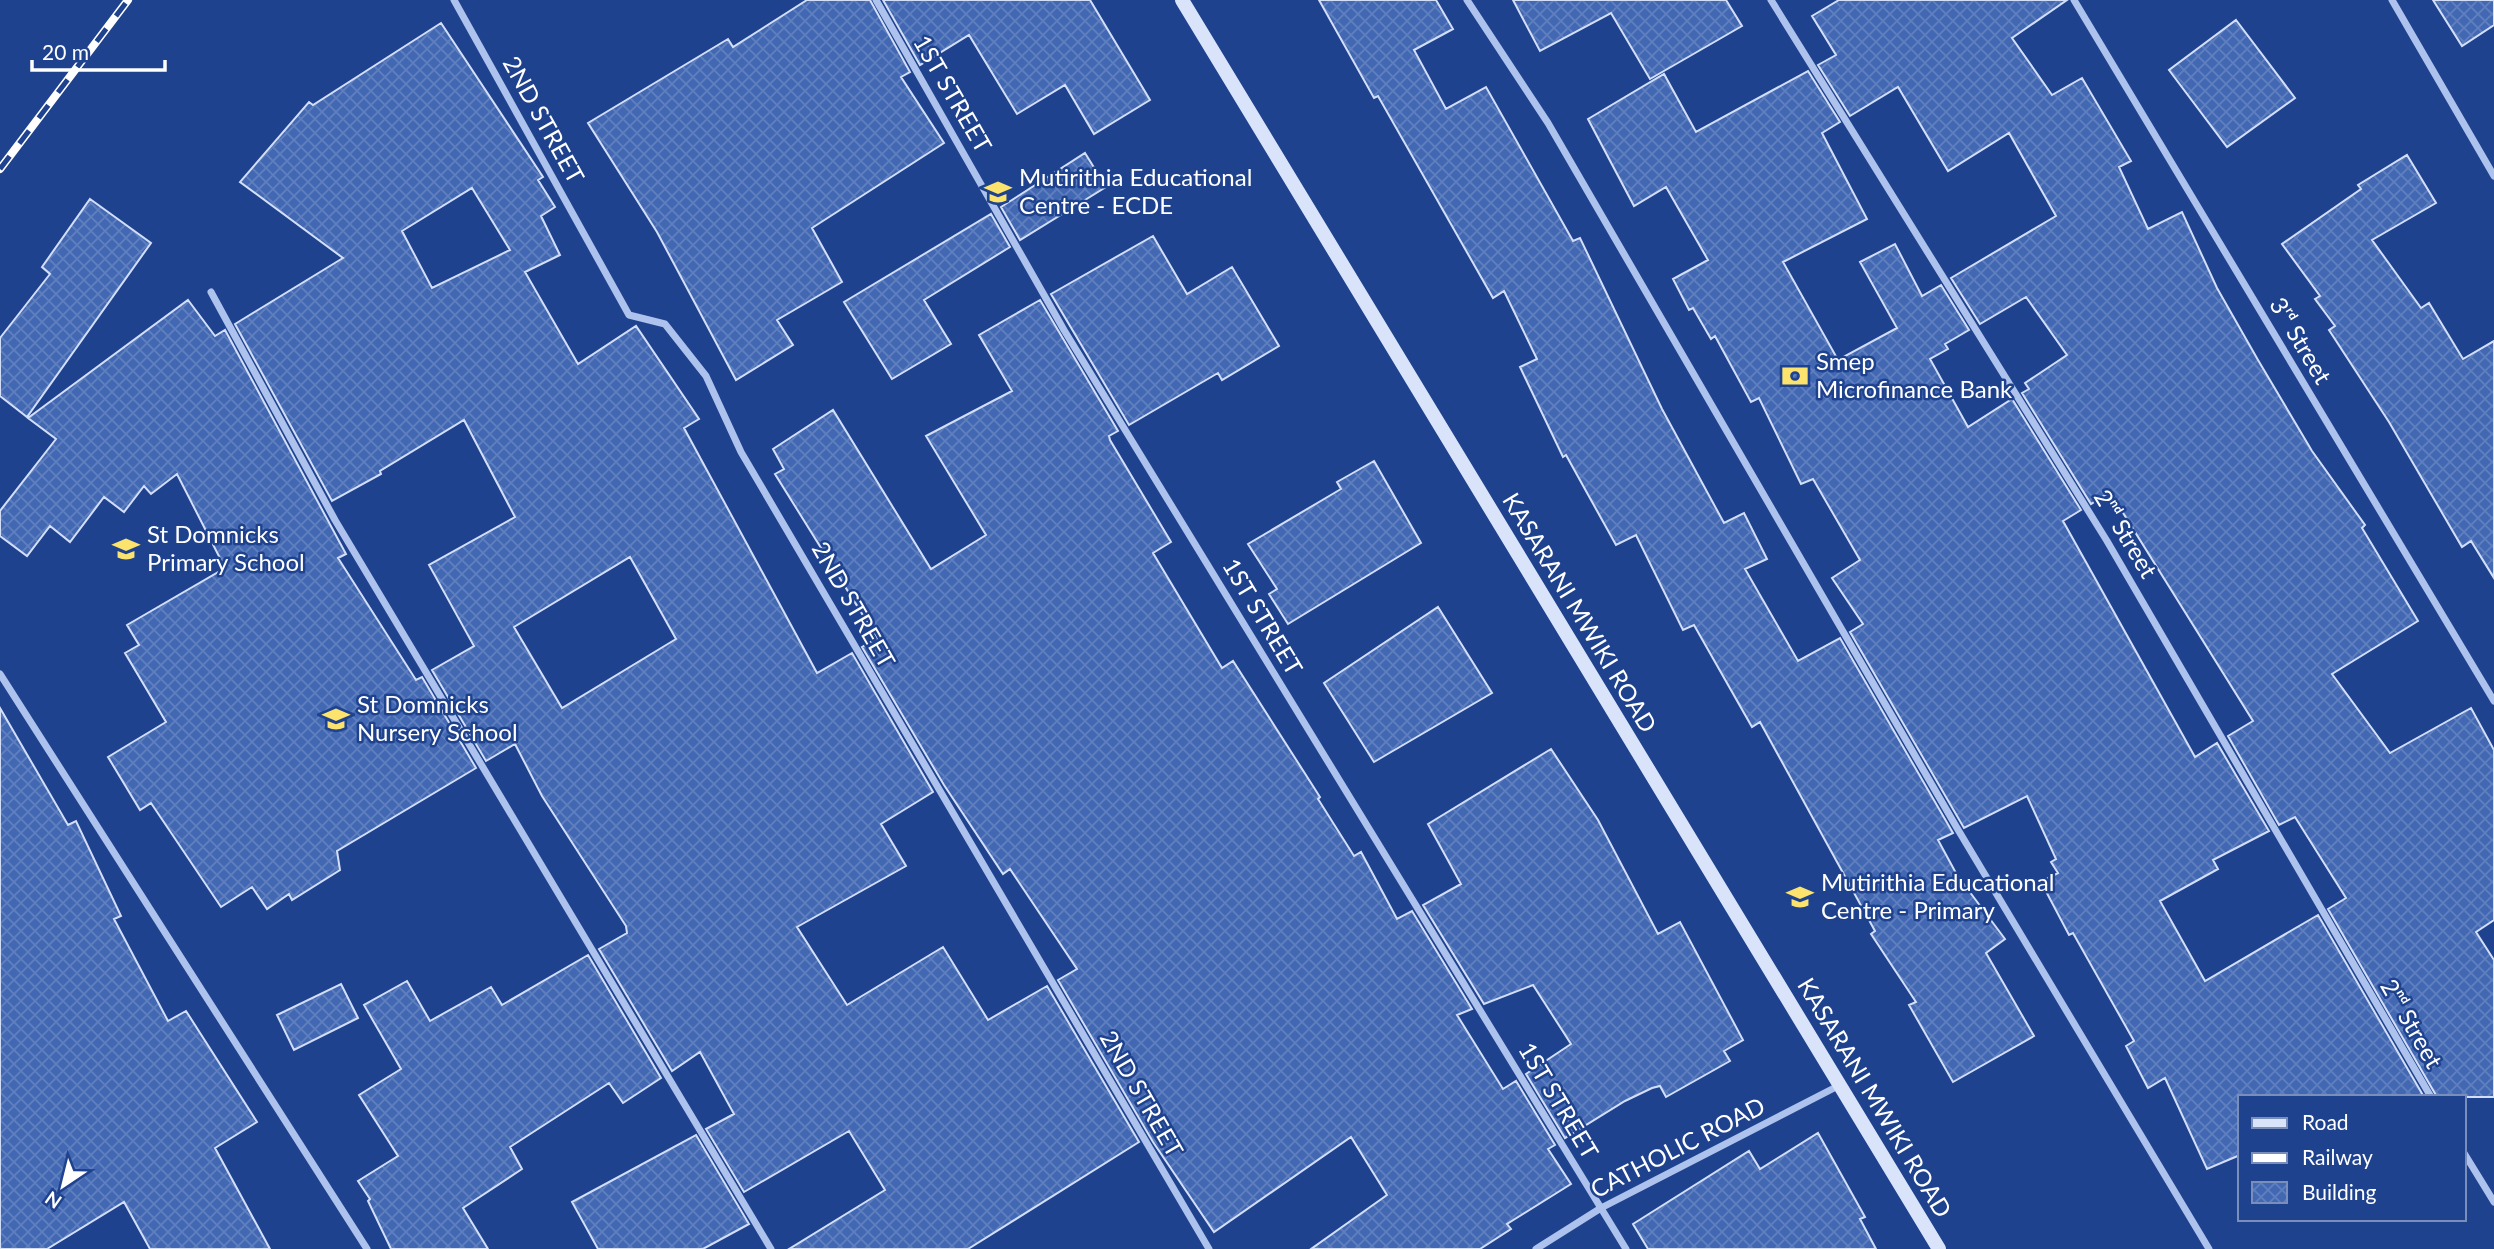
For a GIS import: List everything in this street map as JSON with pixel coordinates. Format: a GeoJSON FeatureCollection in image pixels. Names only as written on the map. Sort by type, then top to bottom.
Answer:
{"type":"FeatureCollection","features":[{"type":"Feature","properties":{"kind":"main road","name":"KASARANI MWIKI ROAD"},"geometry":{"type":"LineString","coordinates":[[1182,0],[1939,1249]]}},
{"type":"Feature","properties":{"kind":"street","name":"2ND STREET"},"geometry":{"type":"LineString","coordinates":[[454,0],[629,315],[664,324],[706,376],[741,452],[1209,1249]]}},
{"type":"Feature","properties":{"kind":"street","name":"1ST STREET"},"geometry":{"type":"LineString","coordinates":[[876,0],[1064,330],[1626,1249]]}},
{"type":"Feature","properties":{"kind":"street"},"geometry":{"type":"LineString","coordinates":[[1467,0],[1548,123],[1957,828],[2209,1249]]}},
{"type":"Feature","properties":{"kind":"street","name":"2ⁿᵈ Street"},"geometry":{"type":"LineString","coordinates":[[1772,0],[2107,541],[2430,1095]]}},
{"type":"Feature","properties":{"kind":"street","name":"3ʳᵈ Street"},"geometry":{"type":"LineString","coordinates":[[2074,0],[2494,701]]}},
{"type":"Feature","properties":{"kind":"street"},"geometry":{"type":"LineString","coordinates":[[2392,0],[2494,176]]}},
{"type":"Feature","properties":{"kind":"street"},"geometry":{"type":"LineString","coordinates":[[211,292],[335,520],[771,1249]]}},
{"type":"Feature","properties":{"kind":"street"},"geometry":{"type":"LineString","coordinates":[[0,674],[367,1249]]}},
{"type":"Feature","properties":{"kind":"street","name":"CATHOLIC ROAD"},"geometry":{"type":"LineString","coordinates":[[1536,1249],[1601,1208],[1840,1086]]}},
{"type":"Feature","properties":{"kind":"street"},"geometry":{"type":"LineString","coordinates":[[2466,1156],[2494,1202]]}},
{"type":"Feature","properties":{"kind":"building"},"geometry":{"type":"Polygon","coordinates":[[[807,0],[870,0],[910,72],[901,77],[944,143],[812,228],[842,282],[777,320],[793,345],[736,380],[657,232],[588,123],[728,39],[733,47],[807,0]]]}},
{"type":"Feature","properties":{"kind":"building"},"geometry":{"type":"Polygon","coordinates":[[[883,0],[1090,0],[1150,100],[1094,134],[1065,85],[1017,114],[969,35],[920,65],[883,0]]]}},
{"type":"Feature","properties":{"kind":"building"},"geometry":{"type":"Polygon","coordinates":[[[1319,0],[1436,0],[1453,29],[1414,50],[1446,109],[1486,87],[1573,241],[1580,238],[1662,409],[1724,523],[1744,513],[1767,559],[1745,569],[1798,661],[1840,638],[1953,833],[1938,840],[1957,875],[2005,939],[1986,953],[2034,1036],[1953,1082],[1909,1005],[1916,1002],[1871,934],[1875,931],[1760,722],[1752,727],[1694,625],[1683,630],[1636,535],[1616,545],[1566,455],[1563,457],[1520,367],[1537,359],[1504,291],[1493,298],[1378,96],[1374,98],[1319,0]]]}},
{"type":"Feature","properties":{"kind":"building"},"geometry":{"type":"Polygon","coordinates":[[[1513,0],[1726,0],[1742,26],[1650,79],[1611,13],[1540,51],[1513,0]]]}},
{"type":"Feature","properties":{"kind":"building"},"geometry":{"type":"Polygon","coordinates":[[[1839,0],[2067,0],[2012,38],[2052,95],[2082,78],[2131,161],[2119,167],[2148,229],[2182,212],[2217,288],[2258,360],[2312,451],[2365,525],[2362,528],[2418,621],[2332,674],[2390,753],[2471,708],[2494,750],[2494,920],[2476,932],[2494,960],[2494,1097],[2436,1095],[2328,909],[2346,898],[2295,817],[2279,825],[2228,736],[2253,721],[2110,492],[2091,504],[2022,393],[2029,389],[2025,383],[2067,355],[2026,297],[1980,324],[1951,278],[2056,216],[2009,133],[1948,171],[1898,87],[1850,116],[1818,65],[1836,55],[1812,16],[1839,0]]]}},
{"type":"Feature","properties":{"kind":"building"},"geometry":{"type":"Polygon","coordinates":[[[2433,0],[2494,0],[2494,25],[2462,46],[2433,0]]]}},
{"type":"Feature","properties":{"kind":"building"},"geometry":{"type":"Polygon","coordinates":[[[2236,20],[2295,98],[2227,147],[2169,70],[2236,20]]]}},
{"type":"Feature","properties":{"kind":"building"},"geometry":{"type":"Polygon","coordinates":[[[441,23],[543,177],[538,180],[555,207],[541,216],[560,255],[525,272],[578,364],[636,326],[699,419],[684,428],[817,673],[852,653],[933,792],[881,824],[906,866],[797,927],[847,1005],[943,947],[988,1020],[1047,986],[1139,1142],[968,1249],[789,1249],[885,1190],[849,1131],[744,1192],[706,1129],[734,1114],[700,1052],[672,1071],[599,949],[627,933],[626,926],[542,796],[515,744],[486,761],[432,670],[474,646],[429,565],[515,517],[464,420],[380,471],[381,474],[332,501],[235,324],[343,258],[240,182],[309,102],[313,105],[441,23]],[[472,188],[402,231],[432,288],[510,250],[472,188]],[[630,557],[514,627],[562,708],[676,639],[630,557]]]}},
{"type":"Feature","properties":{"kind":"building"},"geometry":{"type":"Polygon","coordinates":[[[1808,71],[1840,122],[1822,133],[1867,219],[1783,262],[1838,360],[1897,328],[1860,262],[1895,244],[1922,296],[1941,285],[1969,330],[1945,344],[1948,349],[1930,359],[1968,427],[2012,399],[2081,510],[2063,521],[2195,757],[2217,743],[2269,831],[2213,860],[2218,869],[2160,901],[2205,981],[2318,915],[2423,1095],[2238,1095],[2238,1156],[2207,1169],[2165,1078],[2148,1088],[2126,1046],[2134,1041],[2073,933],[2069,935],[2041,882],[2058,873],[2051,862],[2056,859],[2027,796],[1964,828],[1850,632],[1863,624],[1832,578],[1860,560],[1813,479],[1801,484],[1759,398],[1751,402],[1715,336],[1711,339],[1693,308],[1689,310],[1673,279],[1708,260],[1666,187],[1634,206],[1588,119],[1664,74],[1696,132],[1808,71]]]}},
{"type":"Feature","properties":{"kind":"building"},"geometry":{"type":"Polygon","coordinates":[[[1085,153],[1106,187],[1020,240],[1001,207],[1085,153]]]}},
{"type":"Feature","properties":{"kind":"building"},"geometry":{"type":"Polygon","coordinates":[[[2407,155],[2436,203],[2372,240],[2421,308],[2429,303],[2463,359],[2494,341],[2494,578],[2471,541],[2462,547],[2389,422],[2329,330],[2335,326],[2315,299],[2320,296],[2282,244],[2361,189],[2358,185],[2407,155]]]}},
{"type":"Feature","properties":{"kind":"building"},"geometry":{"type":"Polygon","coordinates":[[[90,199],[151,243],[27,417],[0,396],[0,338],[50,274],[42,267],[90,199]]]}},
{"type":"Feature","properties":{"kind":"building"},"geometry":{"type":"Polygon","coordinates":[[[991,214],[1010,247],[924,300],[951,344],[892,379],[844,302],[991,214]]]}},
{"type":"Feature","properties":{"kind":"building"},"geometry":{"type":"Polygon","coordinates":[[[1153,236],[1187,294],[1232,267],[1279,346],[1222,380],[1218,373],[1129,425],[1051,294],[1153,236]]]}},
{"type":"Feature","properties":{"kind":"building"},"geometry":{"type":"Polygon","coordinates":[[[188,300],[215,336],[225,330],[346,554],[338,558],[416,680],[422,677],[476,768],[337,851],[340,870],[292,900],[289,894],[267,909],[252,887],[221,907],[151,803],[140,810],[108,757],[166,722],[125,653],[139,645],[127,625],[225,568],[177,474],[151,494],[144,486],[124,512],[104,497],[70,542],[50,526],[27,556],[0,536],[0,511],[56,439],[28,418],[188,300]]]}},
{"type":"Feature","properties":{"kind":"building"},"geometry":{"type":"Polygon","coordinates":[[[1040,300],[1118,431],[1109,436],[1110,440],[1171,542],[1153,553],[1222,668],[1233,661],[1320,797],[1318,799],[1354,856],[1361,852],[1397,919],[1412,911],[1472,1009],[1457,1015],[1503,1089],[1516,1081],[1555,1145],[1548,1149],[1571,1184],[1507,1224],[1511,1229],[1480,1249],[1311,1249],[1387,1195],[1351,1137],[1214,1232],[1153,1142],[1058,980],[1077,969],[1010,869],[1003,874],[944,785],[862,647],[877,638],[775,474],[784,469],[773,449],[833,410],[931,569],[986,535],[926,436],[1012,391],[979,335],[1040,300]]]}},
{"type":"Feature","properties":{"kind":"building"},"geometry":{"type":"Polygon","coordinates":[[[1374,461],[1421,543],[1288,624],[1269,594],[1277,589],[1248,544],[1341,489],[1337,482],[1374,461]]]}},
{"type":"Feature","properties":{"kind":"building"},"geometry":{"type":"Polygon","coordinates":[[[1438,607],[1492,693],[1374,762],[1324,683],[1438,607]]]}},
{"type":"Feature","properties":{"kind":"building"},"geometry":{"type":"Polygon","coordinates":[[[0,708],[68,825],[76,821],[121,916],[114,919],[168,1021],[186,1011],[257,1122],[215,1148],[270,1249],[150,1249],[124,1202],[47,1249],[0,1249],[0,708]]]}},
{"type":"Feature","properties":{"kind":"building"},"geometry":{"type":"Polygon","coordinates":[[[1551,749],[1598,820],[1658,934],[1680,922],[1743,1040],[1724,1051],[1730,1061],[1666,1097],[1660,1086],[1652,1088],[1625,1101],[1565,1138],[1526,1074],[1571,1044],[1533,985],[1484,1004],[1423,905],[1461,884],[1428,824],[1551,749]]]}},
{"type":"Feature","properties":{"kind":"building"},"geometry":{"type":"Polygon","coordinates":[[[588,955],[661,1078],[623,1103],[609,1083],[510,1147],[522,1169],[463,1208],[488,1249],[391,1249],[368,1201],[370,1199],[358,1181],[398,1156],[359,1095],[401,1069],[364,1005],[407,981],[430,1021],[491,987],[502,1005],[588,955]]]}},
{"type":"Feature","properties":{"kind":"building"},"geometry":{"type":"Polygon","coordinates":[[[341,984],[358,1018],[294,1050],[277,1015],[341,984]]]}},
{"type":"Feature","properties":{"kind":"building"},"geometry":{"type":"Polygon","coordinates":[[[1818,1133],[1865,1217],[1860,1219],[1876,1249],[1648,1249],[1633,1224],[1749,1151],[1760,1169],[1818,1133]]]}},
{"type":"Feature","properties":{"kind":"building"},"geometry":{"type":"Polygon","coordinates":[[[696,1135],[749,1224],[703,1249],[598,1249],[572,1202],[696,1135]]]}},
{"type":"Feature","properties":{"kind":"railway"},"geometry":{"type":"LineString","coordinates":[[0,169],[128,0]]}},
{"type":"Feature","properties":{"kind":"place","name":"Mutirithia Educational Centre - ECDE"},"geometry":{"type":"Point","coordinates":[998,192]}},
{"type":"Feature","properties":{"kind":"place","name":"Smep Microfinance Bank"},"geometry":{"type":"Point","coordinates":[1795,376]}},
{"type":"Feature","properties":{"kind":"place","name":"St Domnicks Primary School"},"geometry":{"type":"Point","coordinates":[126,549]}},
{"type":"Feature","properties":{"kind":"place","name":"St Domnicks Nursery School"},"geometry":{"type":"Point","coordinates":[336,719]}},
{"type":"Feature","properties":{"kind":"place","name":"Mutirithia Educational Centre - Primary"},"geometry":{"type":"Point","coordinates":[1800,897]}}]}
